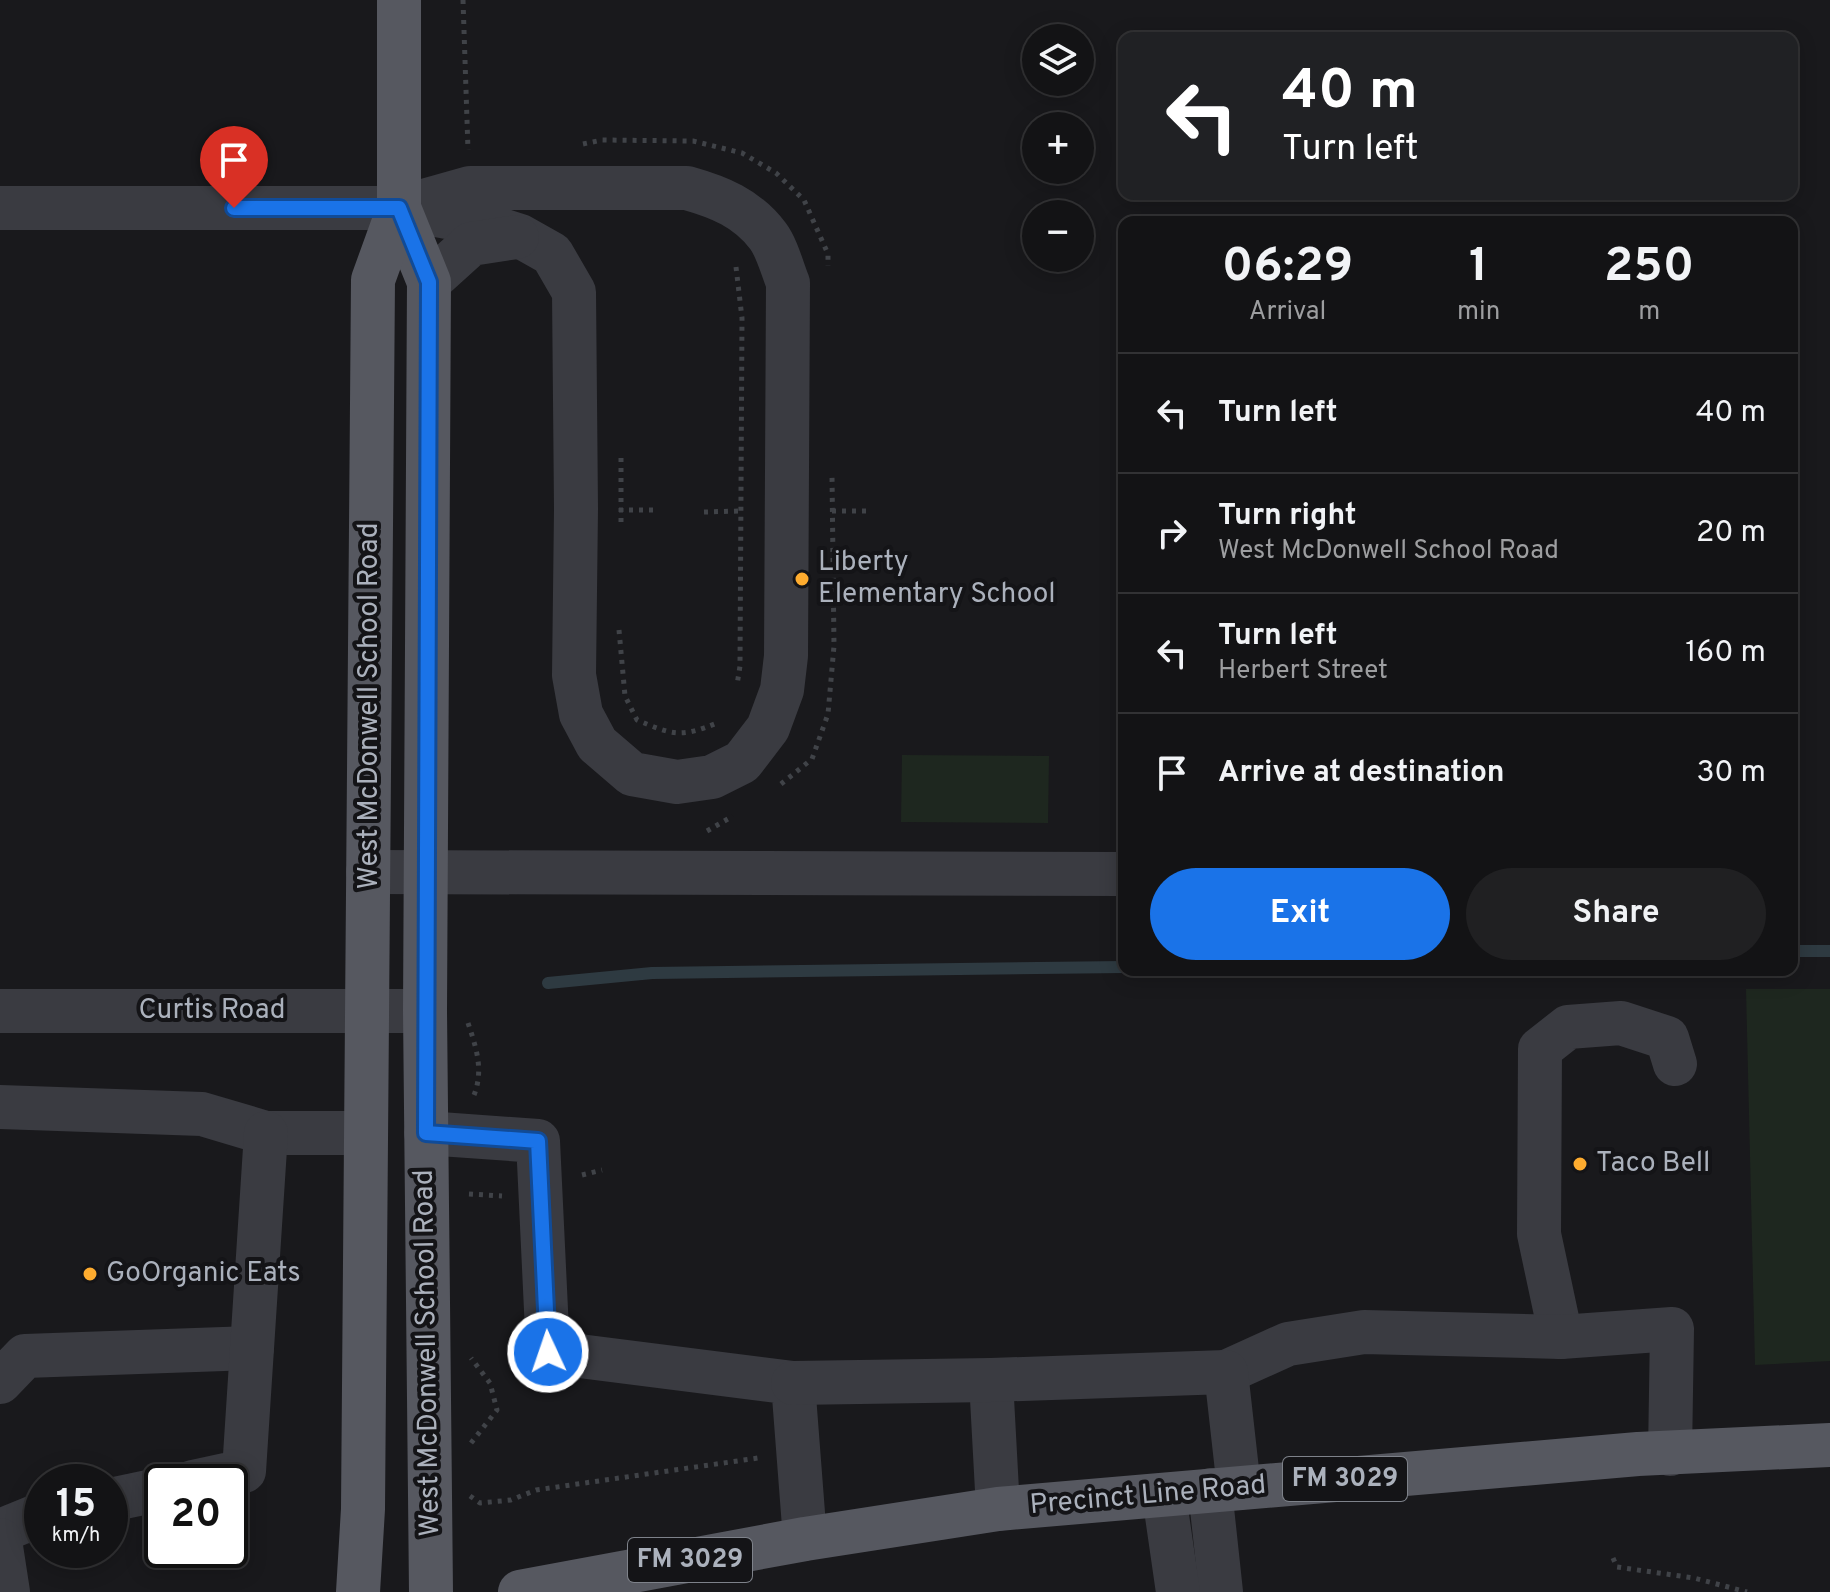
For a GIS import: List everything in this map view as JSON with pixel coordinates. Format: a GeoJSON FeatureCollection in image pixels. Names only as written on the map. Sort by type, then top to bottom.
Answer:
{"type":"FeatureCollection","features":[{"type":"Feature","properties":{"kind":"main road","name":"West McDonwell School Road"},"geometry":{"type":"LineString","coordinates":[[358,1592],[363,1509],[373,280],[399,208],[399,0]]}},
{"type":"Feature","properties":{"kind":"main road","name":"West McDonwell School Road"},"geometry":{"type":"LineString","coordinates":[[399,208],[429,282],[426,871],[444,1011],[446,1134],[431,1592]]}},
{"type":"Feature","properties":{"kind":"main road","name":"Precinct Line Road"},"geometry":{"type":"LineString","coordinates":[[520,1592],[805,1539],[998,1509],[1623,1455],[1830,1445]]}},
{"type":"Feature","properties":{"kind":"street"},"geometry":{"type":"LineString","coordinates":[[0,208],[399,208],[480,223],[520,236],[552,254],[574,292],[574,675],[581,714],[597,744],[632,774],[677,782],[712,777],[742,762],[768,728],[782,690],[786,656],[788,283],[770,237],[745,211],[720,197],[687,188],[470,188],[399,208]]}},
{"type":"Feature","properties":{"kind":"street"},"geometry":{"type":"LineString","coordinates":[[429,282],[471,244],[520,236]]}},
{"type":"Feature","properties":{"kind":"street"},"geometry":{"type":"LineString","coordinates":[[368,872],[1118,874]]}},
{"type":"Feature","properties":{"kind":"street","name":"Curtis Road"},"geometry":{"type":"LineString","coordinates":[[0,1011],[444,1011]]}},
{"type":"Feature","properties":{"kind":"street"},"geometry":{"type":"LineString","coordinates":[[1561,1337],[1539,1234],[1540,1049],[1568,1027],[1621,1023],[1667,1038],[1675,1064]]}},
{"type":"Feature","properties":{"kind":"street"},"geometry":{"type":"LineString","coordinates":[[0,1107],[202,1114],[266,1133],[366,1133]]}},
{"type":"Feature","properties":{"kind":"street"},"geometry":{"type":"LineString","coordinates":[[244,1464],[266,1133]]}},
{"type":"Feature","properties":{"kind":"street"},"geometry":{"type":"LineString","coordinates":[[446,1134],[538,1141],[548,1352],[793,1383],[991,1380],[1226,1372],[1288,1344],[1364,1332],[1561,1337],[1672,1329],[1670,1454]]}},
{"type":"Feature","properties":{"kind":"street"},"geometry":{"type":"LineString","coordinates":[[0,1382],[25,1356],[252,1348]]}},
{"type":"Feature","properties":{"kind":"street"},"geometry":{"type":"LineString","coordinates":[[1221,1592],[1226,1372]]}},
{"type":"Feature","properties":{"kind":"street"},"geometry":{"type":"LineString","coordinates":[[991,1380],[998,1509]]}},
{"type":"Feature","properties":{"kind":"street"},"geometry":{"type":"LineString","coordinates":[[793,1383],[805,1539]]}},
{"type":"Feature","properties":{"kind":"street"},"geometry":{"type":"LineString","coordinates":[[1164,1495],[1178,1592]]}},
{"type":"Feature","properties":{"kind":"street"},"geometry":{"type":"LineString","coordinates":[[0,1531],[24,1521]]}},
{"type":"Feature","properties":{"kind":"street"},"geometry":{"type":"LineString","coordinates":[[0,1540],[8,1592]]}},
{"type":"Feature","properties":{"kind":"path"},"geometry":{"type":"LineString","coordinates":[[463,0],[468,147],[476,153]]}},
{"type":"Feature","properties":{"kind":"path"},"geometry":{"type":"LineString","coordinates":[[570,146],[602,140],[693,141],[742,153],[776,173],[804,200],[828,254],[828,269]]}},
{"type":"Feature","properties":{"kind":"path"},"geometry":{"type":"LineString","coordinates":[[727,257],[736,265],[742,318],[740,666],[736,691]]}},
{"type":"Feature","properties":{"kind":"path"},"geometry":{"type":"LineString","coordinates":[[620,449],[620,538]]}},
{"type":"Feature","properties":{"kind":"path"},"geometry":{"type":"LineString","coordinates":[[775,788],[812,759],[828,714],[834,646],[830,511],[832,465]]}},
{"type":"Feature","properties":{"kind":"path"},"geometry":{"type":"LineString","coordinates":[[618,510],[655,510]]}},
{"type":"Feature","properties":{"kind":"path"},"geometry":{"type":"LineString","coordinates":[[704,512],[742,511]]}},
{"type":"Feature","properties":{"kind":"path"},"geometry":{"type":"LineString","coordinates":[[830,511],[867,511]]}},
{"type":"Feature","properties":{"kind":"path"},"geometry":{"type":"LineString","coordinates":[[619,621],[625,696],[637,720],[667,733],[691,734],[725,720]]}},
{"type":"Feature","properties":{"kind":"path"},"geometry":{"type":"LineString","coordinates":[[699,836],[741,811]]}},
{"type":"Feature","properties":{"kind":"path"},"geometry":{"type":"LineString","coordinates":[[444,1011],[479,1055],[477,1086],[468,1109],[446,1134]]}},
{"type":"Feature","properties":{"kind":"path"},"geometry":{"type":"LineString","coordinates":[[466,1448],[497,1410],[490,1383],[469,1355]]}},
{"type":"Feature","properties":{"kind":"path"},"geometry":{"type":"LineString","coordinates":[[462,1490],[480,1503],[511,1500],[536,1490],[798,1453]]}},
{"type":"Feature","properties":{"kind":"path"},"geometry":{"type":"LineString","coordinates":[[1613,1558],[1617,1567],[1694,1578],[1747,1592]]}},
{"type":"Feature","properties":{"kind":"shaded area"},"geometry":{"type":"Polygon","coordinates":[[[902,755],[1049,756],[1048,823],[901,822],[902,755]]]}},
{"type":"Feature","properties":{"kind":"shaded area"},"geometry":{"type":"Polygon","coordinates":[[[1746,989],[1830,989],[1830,1361],[1755,1365],[1746,989]]]}},
{"type":"Feature","properties":{"kind":"waterway"},"geometry":{"type":"LineString","coordinates":[[1798,951],[1830,951]]}},
{"type":"Feature","properties":{"kind":"waterway"},"geometry":{"type":"LineString","coordinates":[[548,983],[652,973],[1118,967]]}},
{"type":"Feature","properties":{"kind":"place","name":"Liberty Elementary School"},"geometry":{"type":"Point","coordinates":[802,579]}},
{"type":"Feature","properties":{"kind":"place","name":"Taco Bell"},"geometry":{"type":"Point","coordinates":[1580,1164]}},
{"type":"Feature","properties":{"kind":"place","name":"GoOrganic Eats"},"geometry":{"type":"Point","coordinates":[90,1274]}},
{"type":"Feature","properties":{"kind":"route"},"geometry":{"type":"LineString","coordinates":[[234,208],[399,208],[429,282],[426,1133],[538,1141],[548,1352]]}}]}
